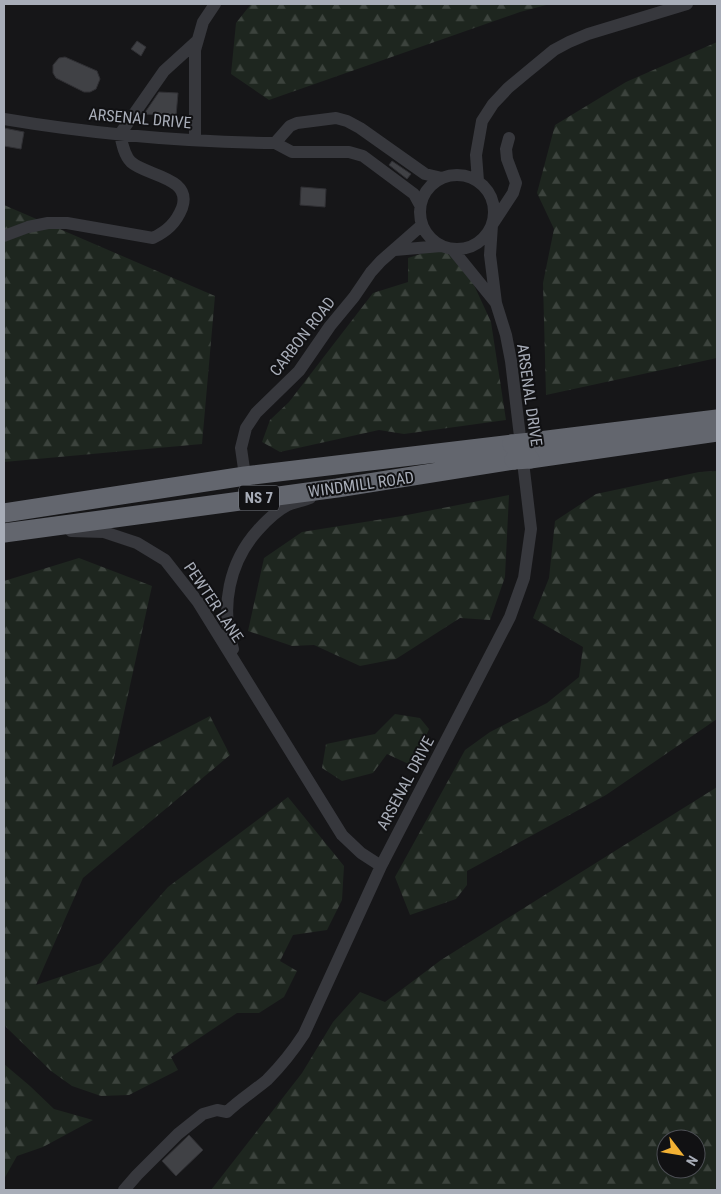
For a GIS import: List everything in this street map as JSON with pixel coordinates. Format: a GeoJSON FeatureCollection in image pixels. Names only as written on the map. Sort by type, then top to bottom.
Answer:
{"type":"FeatureCollection","features":[{"type":"Feature","properties":{"kind":"highway","name":"WINDMILL ROAD"},"geometry":{"type":"LineString","coordinates":[[4,533],[411,476],[522,451],[717,419]]}},
{"type":"Feature","properties":{"kind":"highway","name":"WINDMILL ROAD"},"geometry":{"type":"LineString","coordinates":[[4,513],[245,476],[717,432]]}},
{"type":"Feature","properties":{"kind":"lane"},"geometry":{"type":"LineString","coordinates":[[196,139],[195,50],[203,22],[214,4]]}},
{"type":"Feature","properties":{"kind":"lane"},"geometry":{"type":"LineString","coordinates":[[478,181],[476,155],[482,121],[493,104],[508,88],[554,50],[588,34],[687,4]]}},
{"type":"Feature","properties":{"kind":"lane"},"geometry":{"type":"LineString","coordinates":[[4,236],[48,222],[67,223],[153,238],[172,226],[183,206],[183,197],[178,186],[172,181],[132,163],[126,156],[120,134],[164,71],[197,40]]}},
{"type":"Feature","properties":{"kind":"lane"},"geometry":{"type":"LineString","coordinates":[[275,143],[290,126],[297,123],[336,118],[360,128],[425,174],[442,178]]}},
{"type":"Feature","properties":{"kind":"lane","name":"ARSENAL DRIVE"},"geometry":{"type":"LineString","coordinates":[[4,119],[120,134],[275,143],[292,152],[349,152],[363,156],[414,194],[420,205]]}},
{"type":"Feature","properties":{"kind":"lane"},"geometry":{"type":"LineString","coordinates":[[492,226],[495,213],[493,200],[487,189],[478,181],[466,176],[454,175],[442,178],[432,184],[424,194],[420,205],[422,225],[431,239],[441,246],[453,250],[476,245],[486,236],[514,193],[516,183],[507,159],[506,148],[509,138]]}},
{"type":"Feature","properties":{"kind":"lane"},"geometry":{"type":"LineString","coordinates":[[363,156],[377,140]]}},
{"type":"Feature","properties":{"kind":"lane"},"geometry":{"type":"LineString","coordinates":[[466,176],[476,155]]}},
{"type":"Feature","properties":{"kind":"lane","name":"CARBON ROAD"},"geometry":{"type":"LineString","coordinates":[[245,476],[242,448],[246,428],[256,413],[299,371],[371,272],[422,225]]}},
{"type":"Feature","properties":{"kind":"lane","name":"ARSENAL DRIVE"},"geometry":{"type":"LineString","coordinates":[[124,1190],[178,1134],[203,1114],[218,1110],[227,1112],[241,1098],[266,1080],[287,1059],[304,1034],[381,866],[510,617],[524,578],[531,529],[506,335],[496,303],[490,255],[492,226]]}},
{"type":"Feature","properties":{"kind":"lane"},"geometry":{"type":"LineString","coordinates":[[395,250],[441,246]]}},
{"type":"Feature","properties":{"kind":"lane","name":"ARSENAL DRIVE"},"geometry":{"type":"LineString","coordinates":[[453,250],[496,303]]}},
{"type":"Feature","properties":{"kind":"lane","name":"PEWTER LANE"},"geometry":{"type":"LineString","coordinates":[[260,704],[233,651],[227,632],[226,612],[230,581],[239,556],[249,540],[268,519],[287,506],[317,496],[394,482],[411,476]]}},
{"type":"Feature","properties":{"kind":"lane","name":"PEWTER LANE"},"geometry":{"type":"LineString","coordinates":[[4,538],[60,531],[104,532],[137,543],[165,560],[198,602],[342,835],[361,854],[381,866]]}},
{"type":"Feature","properties":{"kind":"green space"},"geometry":{"type":"Polygon","coordinates":[[[251,4],[550,4],[520,12],[269,100],[231,74],[236,23],[251,4]]]}},
{"type":"Feature","properties":{"kind":"green space"},"geometry":{"type":"Polygon","coordinates":[[[717,42],[717,358],[546,395],[543,283],[554,229],[537,193],[555,125],[626,82],[717,42]]]}},
{"type":"Feature","properties":{"kind":"green space"},"geometry":{"type":"Polygon","coordinates":[[[4,205],[215,296],[202,444],[4,462],[4,205]]]}},
{"type":"Feature","properties":{"kind":"green space"},"geometry":{"type":"Polygon","coordinates":[[[430,251],[445,251],[463,261],[491,322],[506,420],[404,434],[379,430],[280,452],[262,442],[270,420],[289,402],[373,293],[408,282],[408,258],[430,251]]]}},
{"type":"Feature","properties":{"kind":"green space"},"geometry":{"type":"Polygon","coordinates":[[[717,471],[717,719],[606,795],[467,871],[467,885],[456,899],[410,915],[395,877],[465,750],[490,732],[547,703],[579,677],[583,647],[533,618],[549,578],[555,521],[596,494],[699,472],[717,471]]]}},
{"type":"Feature","properties":{"kind":"green space"},"geometry":{"type":"Polygon","coordinates":[[[509,495],[505,577],[490,620],[460,618],[396,659],[360,666],[314,645],[292,646],[248,631],[264,558],[302,532],[402,516],[509,495]]]}},
{"type":"Feature","properties":{"kind":"green space"},"geometry":{"type":"Polygon","coordinates":[[[79,558],[152,586],[112,767],[210,716],[230,755],[83,878],[36,985],[101,963],[168,887],[288,797],[344,866],[342,900],[327,930],[293,935],[280,961],[297,971],[284,997],[259,1013],[237,1013],[171,1057],[178,1070],[129,1095],[101,1096],[72,1086],[51,1071],[4,1025],[4,581],[79,558]]]}},
{"type":"Feature","properties":{"kind":"green space"},"geometry":{"type":"Polygon","coordinates":[[[395,714],[420,718],[429,729],[413,766],[387,754],[373,773],[342,781],[322,768],[326,744],[375,734],[395,714]]]}},
{"type":"Feature","properties":{"kind":"green space"},"geometry":{"type":"Polygon","coordinates":[[[717,787],[717,1190],[211,1190],[302,1073],[333,1022],[360,992],[385,1002],[441,960],[717,787]]]}},
{"type":"Feature","properties":{"kind":"green space"},"geometry":{"type":"Polygon","coordinates":[[[4,1064],[54,1109],[93,1120],[43,1147],[17,1156],[4,1179],[4,1064]]]}},
{"type":"Feature","properties":{"kind":"building"},"geometry":{"type":"Polygon","coordinates":[[[137,41],[146,47],[141,56],[131,49],[137,41]]]}},
{"type":"Feature","properties":{"kind":"building"},"geometry":{"type":"Polygon","coordinates":[[[65,57],[97,71],[100,79],[96,89],[84,92],[56,78],[53,73],[53,65],[59,58],[65,57]]]}},
{"type":"Feature","properties":{"kind":"building"},"geometry":{"type":"Polygon","coordinates":[[[159,92],[178,93],[176,116],[144,114],[159,92]]]}},
{"type":"Feature","properties":{"kind":"building"},"geometry":{"type":"Polygon","coordinates":[[[4,128],[24,132],[21,149],[4,146],[4,128]]]}},
{"type":"Feature","properties":{"kind":"building"},"geometry":{"type":"Polygon","coordinates":[[[392,161],[411,174],[407,179],[389,165],[392,161]]]}},
{"type":"Feature","properties":{"kind":"building"},"geometry":{"type":"Polygon","coordinates":[[[301,187],[326,189],[325,207],[300,205],[301,187]]]}},
{"type":"Feature","properties":{"kind":"building"},"geometry":{"type":"Polygon","coordinates":[[[189,1135],[203,1150],[176,1176],[162,1161],[189,1135]]]}}]}
